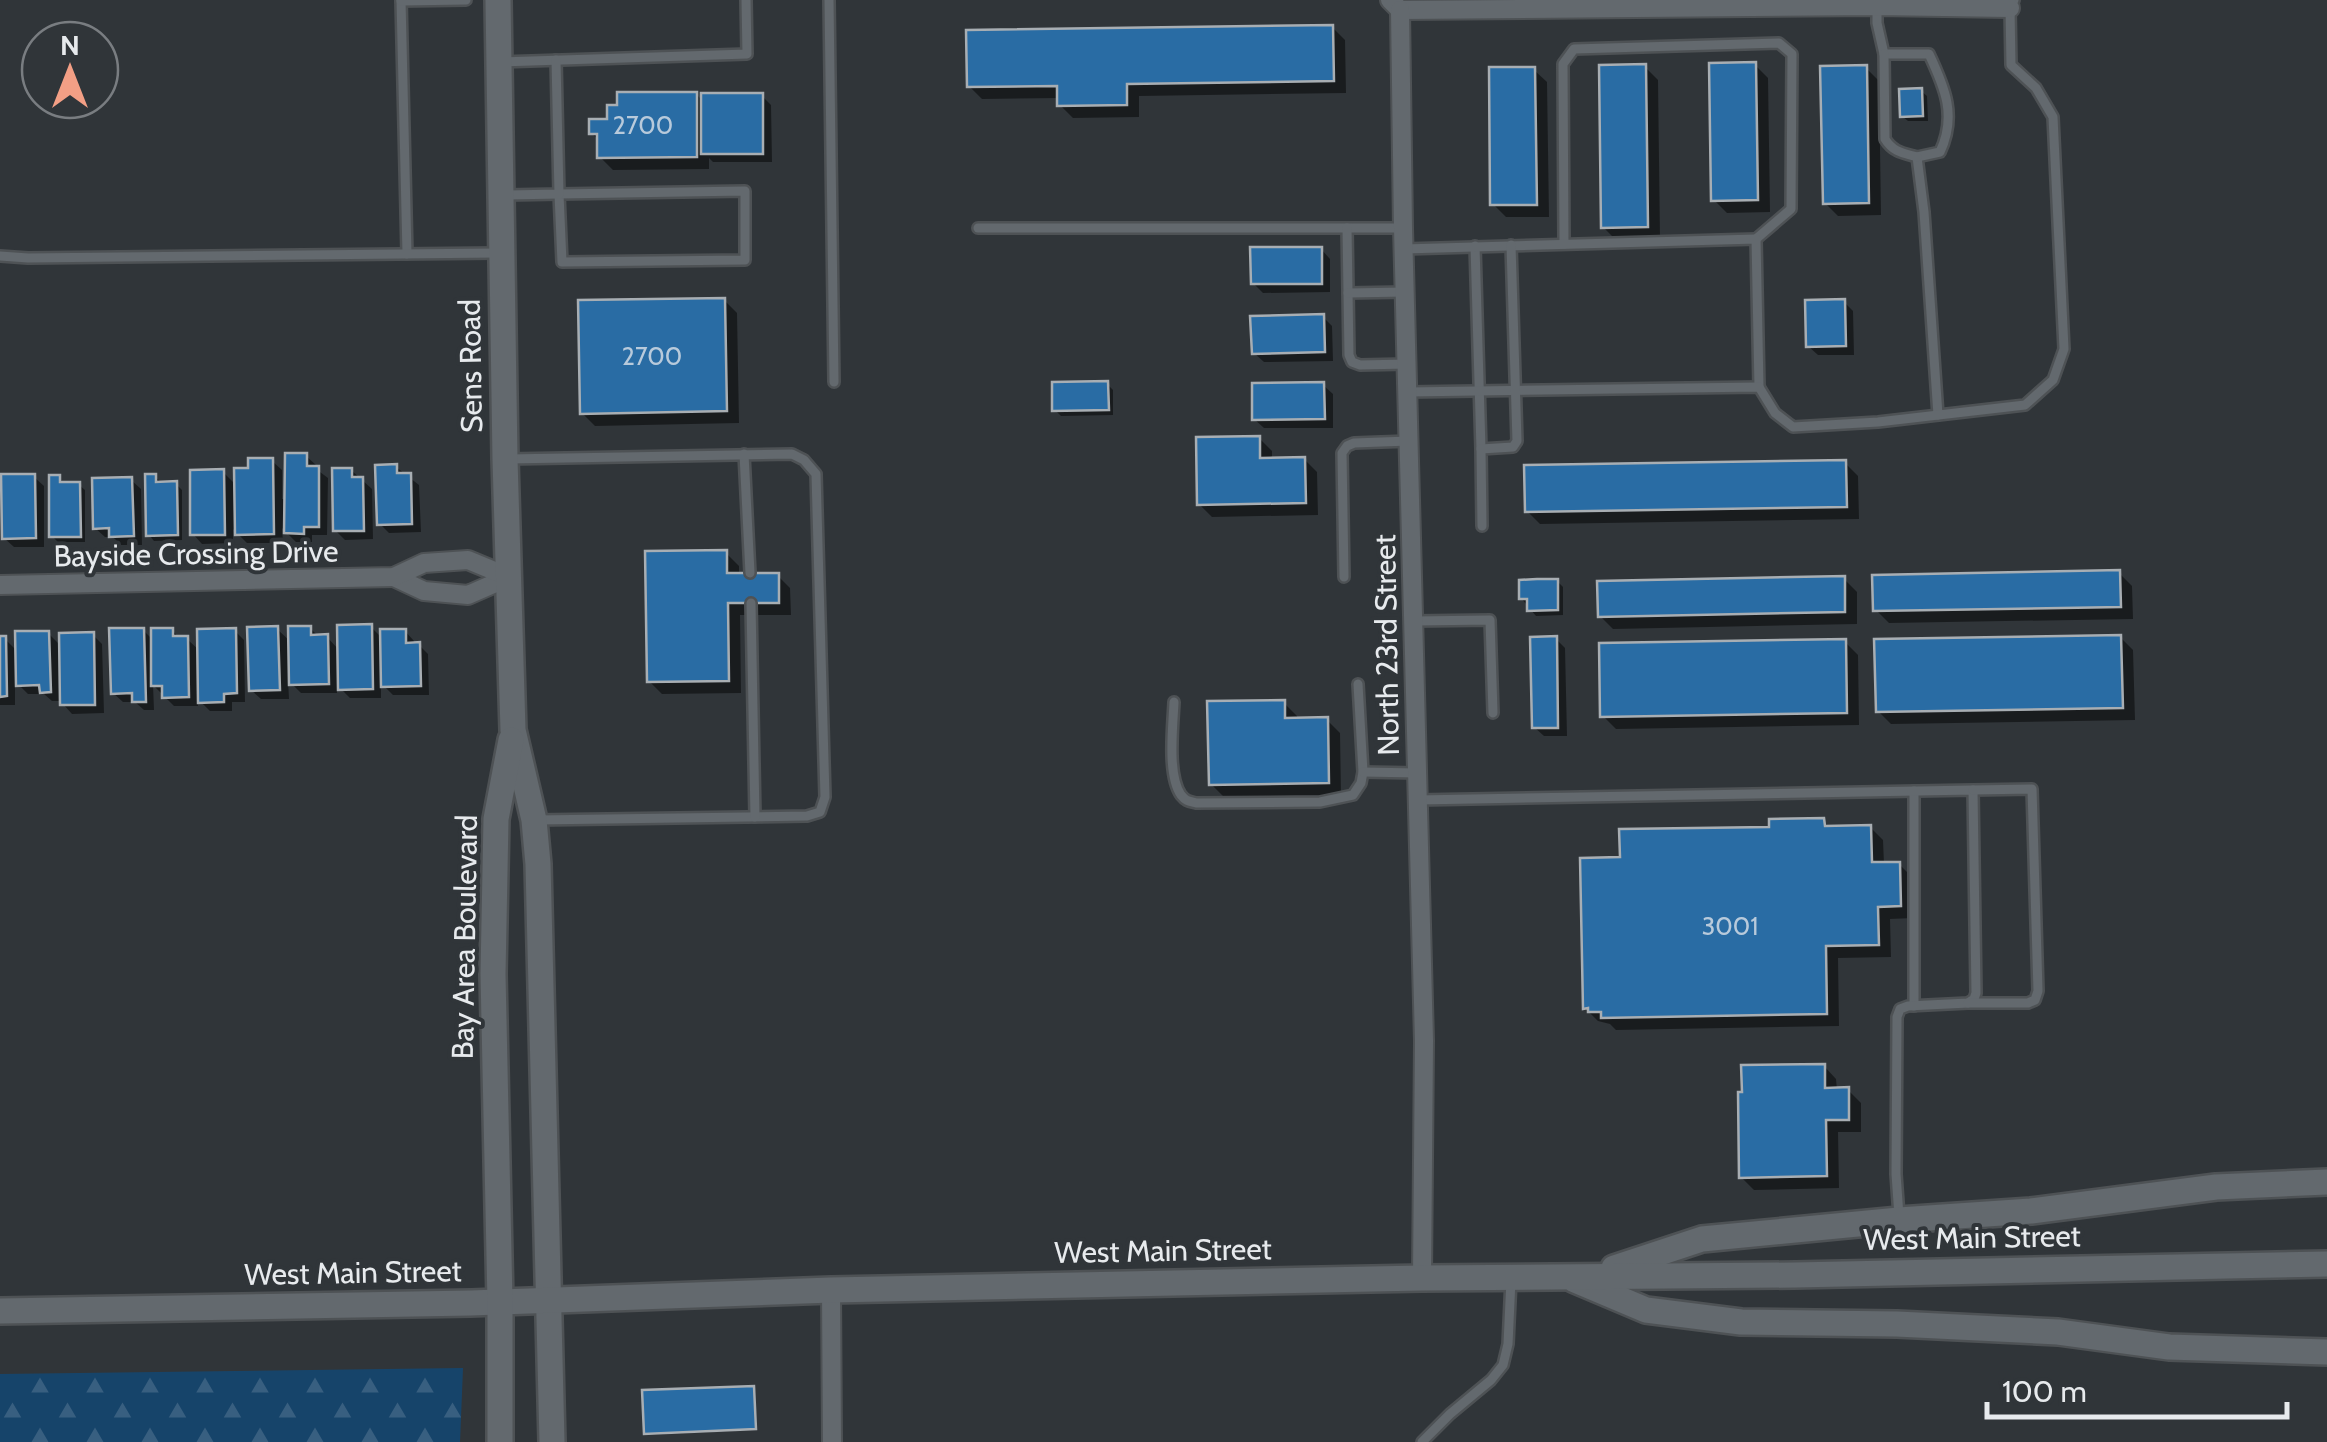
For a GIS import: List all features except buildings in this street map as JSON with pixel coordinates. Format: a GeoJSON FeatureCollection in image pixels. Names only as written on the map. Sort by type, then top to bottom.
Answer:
{"type":"FeatureCollection","features":[{"type":"Feature","properties":{"kind":"main road","name":"Sens Road"},"geometry":{"type":"LineString","coordinates":[[498,0],[513,730]]}},
{"type":"Feature","properties":{"kind":"main road","name":"Bay Area Boulevard"},"geometry":{"type":"LineString","coordinates":[[500,1442],[492,974],[496,820],[513,730]]}},
{"type":"Feature","properties":{"kind":"main road"},"geometry":{"type":"LineString","coordinates":[[513,730],[534,820],[538,864],[552,1442]]}},
{"type":"Feature","properties":{"kind":"main road"},"geometry":{"type":"LineString","coordinates":[[496,820],[534,820]]}},
{"type":"Feature","properties":{"kind":"main road"},"geometry":{"type":"LineString","coordinates":[[1578,1276],[1702,1240],[2031,1211],[2216,1187],[2327,1182]]}},
{"type":"Feature","properties":{"kind":"main road","name":"West Main Street"},"geometry":{"type":"LineString","coordinates":[[0,1311],[1422,1278],[2327,1264]]}},
{"type":"Feature","properties":{"kind":"main road"},"geometry":{"type":"LineString","coordinates":[[1578,1276],[1646,1310],[1741,1322],[2022,1330],[2169,1348],[2327,1352]]}},
{"type":"Feature","properties":{"kind":"street"},"geometry":{"type":"LineString","coordinates":[[1395,5],[2012,4]]}},
{"type":"Feature","properties":{"kind":"street","name":"North 23rd Street"},"geometry":{"type":"LineString","coordinates":[[1395,5],[1424,1041],[1422,1278]]}},
{"type":"Feature","properties":{"kind":"street","name":"Bayside Crossing Drive"},"geometry":{"type":"LineString","coordinates":[[0,585],[394,577],[424,563],[468,560],[508,577]]}},
{"type":"Feature","properties":{"kind":"street","name":"Bayside Crossing Drive"},"geometry":{"type":"LineString","coordinates":[[394,577],[424,592],[468,595],[508,577]]}},
{"type":"Feature","properties":{"kind":"street"},"geometry":{"type":"LineString","coordinates":[[831,1290],[832,1442]]}},
{"type":"Feature","properties":{"kind":"lane"},"geometry":{"type":"LineString","coordinates":[[407,254],[400,1],[466,0]]}},
{"type":"Feature","properties":{"kind":"lane"},"geometry":{"type":"LineString","coordinates":[[499,62],[747,54],[746,0]]}},
{"type":"Feature","properties":{"kind":"lane"},"geometry":{"type":"LineString","coordinates":[[829,0],[834,382]]}},
{"type":"Feature","properties":{"kind":"lane"},"geometry":{"type":"LineString","coordinates":[[1756,239],[1759,387],[1775,413],[1793,427],[1878,422],[2025,405],[2053,380],[2064,350],[2054,117],[2036,88],[2012,65],[2012,4]]}},
{"type":"Feature","properties":{"kind":"lane"},"geometry":{"type":"LineString","coordinates":[[1877,6],[1884,54],[1886,139],[1898,152],[1918,157],[1940,152],[1947,137],[1948,108],[1942,81],[1929,54],[1884,54]]}},
{"type":"Feature","properties":{"kind":"lane"},"geometry":{"type":"LineString","coordinates":[[1404,249],[1756,239],[1790,209],[1792,54],[1779,43],[1574,49],[1563,64],[1564,244]]}},
{"type":"Feature","properties":{"kind":"lane"},"geometry":{"type":"LineString","coordinates":[[501,195],[559,194],[745,191],[745,260],[562,262],[559,194],[556,60]]}},
{"type":"Feature","properties":{"kind":"lane"},"geometry":{"type":"LineString","coordinates":[[1918,157],[1938,415]]}},
{"type":"Feature","properties":{"kind":"lane"},"geometry":{"type":"LineString","coordinates":[[978,228],[1403,228]]}},
{"type":"Feature","properties":{"kind":"lane"},"geometry":{"type":"LineString","coordinates":[[1346,228],[1348,355],[1360,365],[1407,364]]}},
{"type":"Feature","properties":{"kind":"lane"},"geometry":{"type":"LineString","coordinates":[[1481,449],[1513,447],[1517,441],[1511,245]]}},
{"type":"Feature","properties":{"kind":"lane"},"geometry":{"type":"LineString","coordinates":[[1475,246],[1482,526]]}},
{"type":"Feature","properties":{"kind":"lane"},"geometry":{"type":"LineString","coordinates":[[0,256],[502,253]]}},
{"type":"Feature","properties":{"kind":"lane"},"geometry":{"type":"LineString","coordinates":[[1348,293],[1405,292]]}},
{"type":"Feature","properties":{"kind":"lane"},"geometry":{"type":"LineString","coordinates":[[1408,392],[1759,387]]}},
{"type":"Feature","properties":{"kind":"lane"},"geometry":{"type":"LineString","coordinates":[[1344,578],[1342,454],[1346,446],[1354,443],[1410,441]]}},
{"type":"Feature","properties":{"kind":"lane"},"geometry":{"type":"LineString","coordinates":[[744,454],[750,574]]}},
{"type":"Feature","properties":{"kind":"lane"},"geometry":{"type":"LineString","coordinates":[[506,459],[792,454],[804,460],[816,474],[824,804],[820,812],[807,816],[534,820]]}},
{"type":"Feature","properties":{"kind":"lane"},"geometry":{"type":"LineString","coordinates":[[751,603],[755,817]]}},
{"type":"Feature","properties":{"kind":"lane"},"geometry":{"type":"LineString","coordinates":[[1415,621],[1490,620],[1493,713]]}},
{"type":"Feature","properties":{"kind":"lane"},"geometry":{"type":"LineString","coordinates":[[1174,702],[1173,765],[1177,785],[1187,800],[1196,803],[1343,799],[1358,790],[1364,772],[1358,684]]}},
{"type":"Feature","properties":{"kind":"lane"},"geometry":{"type":"LineString","coordinates":[[1364,772],[1418,773]]}},
{"type":"Feature","properties":{"kind":"lane"},"geometry":{"type":"LineString","coordinates":[[1418,800],[2032,789],[2038,991],[2035,1000],[2028,1004],[1914,1006],[1900,1010],[1896,1032],[1899,1220]]}},
{"type":"Feature","properties":{"kind":"lane"},"geometry":{"type":"LineString","coordinates":[[1968,1004],[1976,993],[1973,790]]}},
{"type":"Feature","properties":{"kind":"lane"},"geometry":{"type":"LineString","coordinates":[[1914,791],[1914,1006]]}},
{"type":"Feature","properties":{"kind":"lane"},"geometry":{"type":"LineString","coordinates":[[1422,1442],[1503,1365],[1508,1344],[1511,1277]]}},
{"type":"Feature","properties":{"kind":"green space"},"geometry":{"type":"Polygon","coordinates":[[[463,1368],[460,1442],[0,1442],[0,1374],[463,1368]]]}}]}
